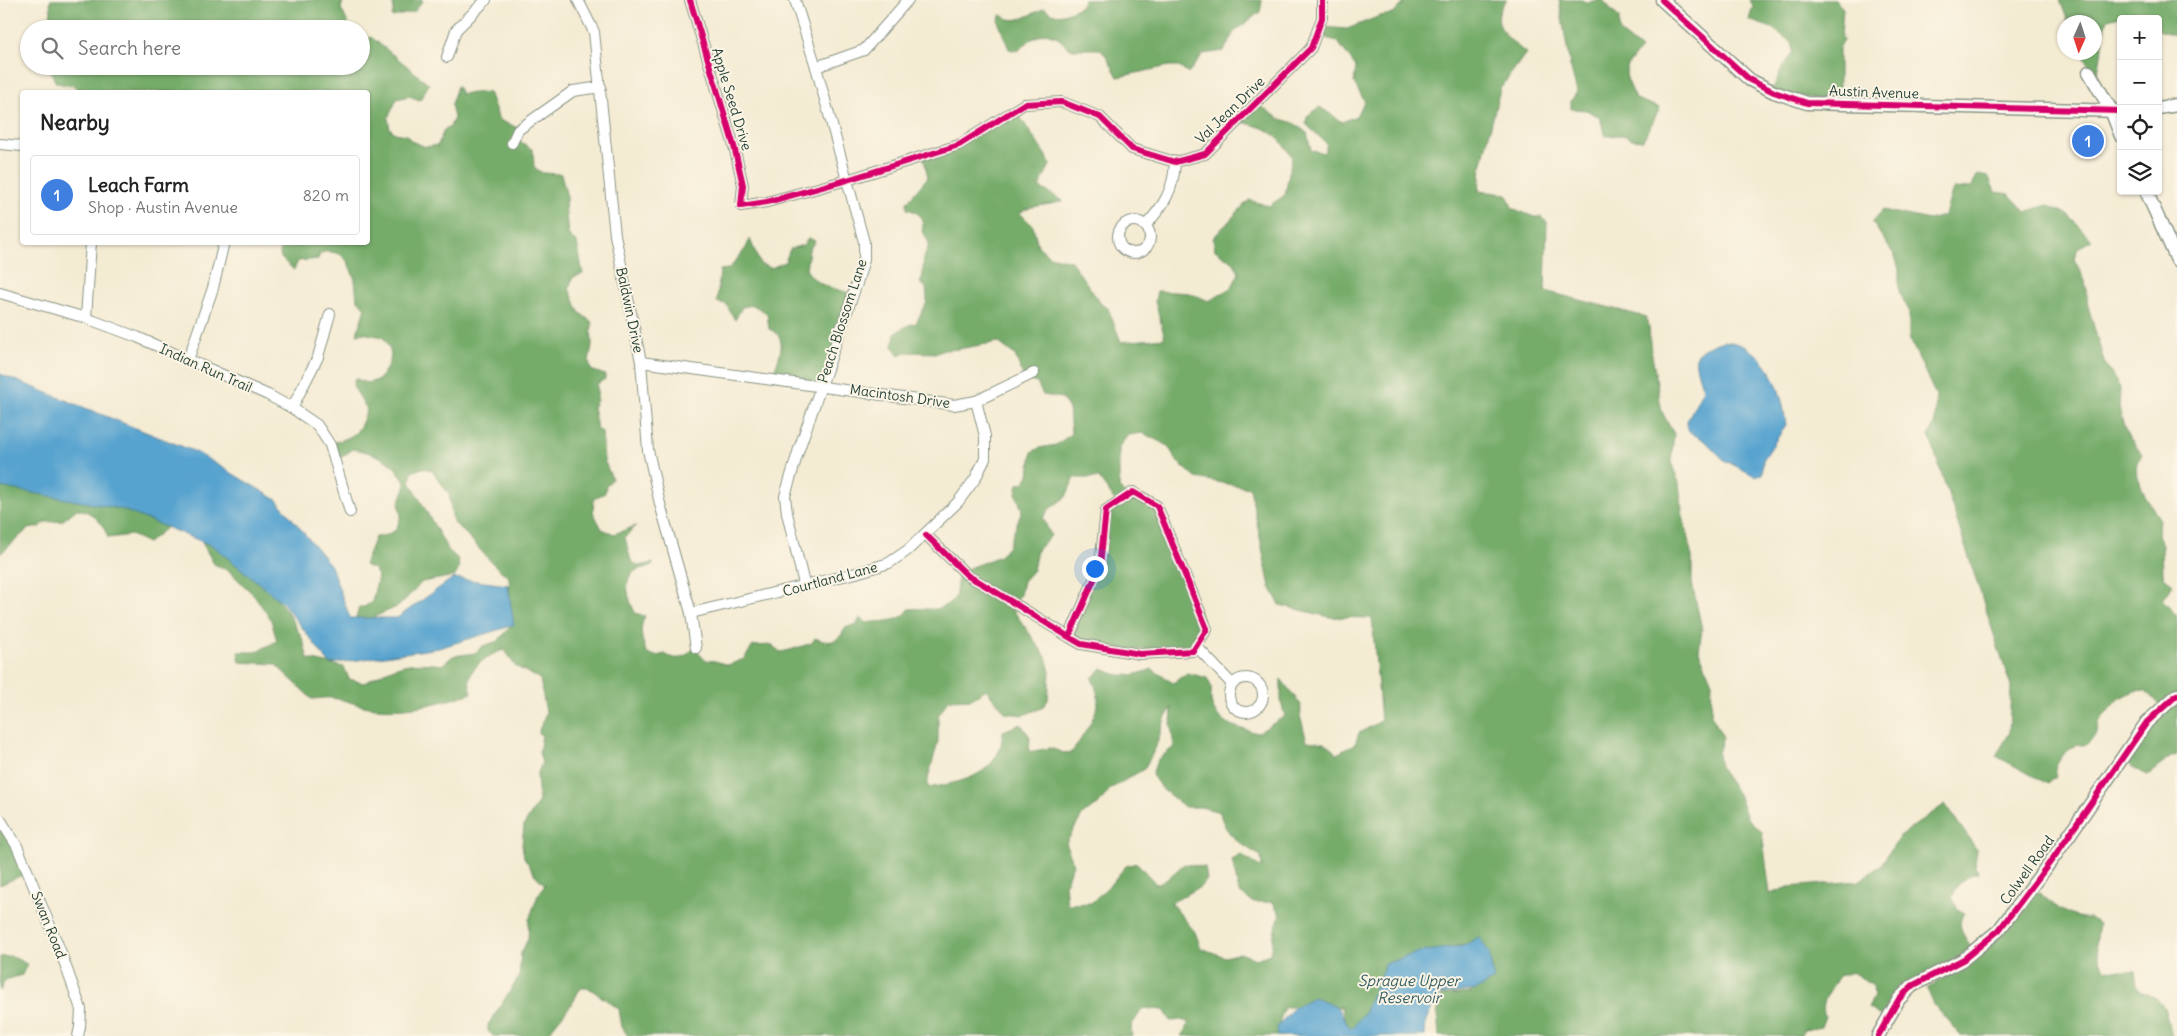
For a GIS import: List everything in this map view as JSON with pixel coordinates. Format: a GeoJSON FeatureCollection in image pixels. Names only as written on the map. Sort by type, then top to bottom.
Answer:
{"type":"FeatureCollection","features":[{"type":"Feature","properties":{"kind":"street"},"geometry":{"type":"LineString","coordinates":[[446,57],[456,30],[486,0]]}},
{"type":"Feature","properties":{"kind":"street","name":"Baldwin Drive"},"geometry":{"type":"LineString","coordinates":[[578,0],[594,32],[615,235],[641,362],[648,450],[660,504],[691,613],[696,648]]}},
{"type":"Feature","properties":{"kind":"street","name":"Apple Seed Drive"},"geometry":{"type":"LineString","coordinates":[[690,0],[739,165],[743,185],[741,206],[767,202],[847,180]]}},
{"type":"Feature","properties":{"kind":"street","name":"Peach Blossom Lane"},"geometry":{"type":"LineString","coordinates":[[795,0],[816,67],[864,242],[864,259],[844,323],[799,449],[785,496],[804,584]]}},
{"type":"Feature","properties":{"kind":"street"},"geometry":{"type":"LineString","coordinates":[[816,67],[864,50],[908,0]]}},
{"type":"Feature","properties":{"kind":"street","name":"Val Jean Drive"},"geometry":{"type":"LineString","coordinates":[[1175,162],[1205,154],[1311,48],[1322,18],[1322,0]]}},
{"type":"Feature","properties":{"kind":"street","name":"Austin Avenue"},"geometry":{"type":"LineString","coordinates":[[1662,0],[1750,80],[1794,100],[1807,103],[2116,110]]}},
{"type":"Feature","properties":{"kind":"street"},"geometry":{"type":"LineString","coordinates":[[2089,72],[2116,110]]}},
{"type":"Feature","properties":{"kind":"street"},"geometry":{"type":"LineString","coordinates":[[512,143],[518,130],[573,91],[600,87]]}},
{"type":"Feature","properties":{"kind":"street"},"geometry":{"type":"LineString","coordinates":[[847,180],[959,145],[1024,104],[1062,102],[1100,117],[1132,149],[1175,162],[1172,189],[1160,208],[1145,226]]}},
{"type":"Feature","properties":{"kind":"street"},"geometry":{"type":"LineString","coordinates":[[2162,107],[2177,105]]}},
{"type":"Feature","properties":{"kind":"street"},"geometry":{"type":"LineString","coordinates":[[0,144],[20,146]]}},
{"type":"Feature","properties":{"kind":"street"},"geometry":{"type":"LineString","coordinates":[[2148,195],[2177,260]]}},
{"type":"Feature","properties":{"kind":"street"},"geometry":{"type":"LineString","coordinates":[[86,318],[91,245]]}},
{"type":"Feature","properties":{"kind":"street"},"geometry":{"type":"LineString","coordinates":[[188,360],[213,288],[223,245]]}},
{"type":"Feature","properties":{"kind":"street","name":"Indian Run Trail"},"geometry":{"type":"LineString","coordinates":[[0,292],[86,318],[188,360],[292,408],[317,425],[330,445],[350,512]]}},
{"type":"Feature","properties":{"kind":"street"},"geometry":{"type":"LineString","coordinates":[[292,408],[318,357],[330,314]]}},
{"type":"Feature","properties":{"kind":"street","name":"Macintosh Drive"},"geometry":{"type":"LineString","coordinates":[[641,362],[954,404],[976,401],[1034,374]]}},
{"type":"Feature","properties":{"kind":"street","name":"Courtland Lane"},"geometry":{"type":"LineString","coordinates":[[691,613],[778,594],[804,584],[856,573],[889,563],[926,535],[958,502],[975,479],[985,459],[985,436],[976,401]]}},
{"type":"Feature","properties":{"kind":"street"},"geometry":{"type":"LineString","coordinates":[[926,535],[968,576],[1069,637],[1081,644],[1140,654],[1193,651],[1207,628],[1157,506],[1133,492],[1106,510],[1100,566],[1069,637]]}},
{"type":"Feature","properties":{"kind":"street"},"geometry":{"type":"LineString","coordinates":[[1196,646],[1232,684]]}},
{"type":"Feature","properties":{"kind":"street","name":"Colwell Road"},"geometry":{"type":"LineString","coordinates":[[1878,1036],[1899,999],[1912,986],[1964,959],[1999,930],[2054,856],[2147,722],[2177,695]]}},
{"type":"Feature","properties":{"kind":"street","name":"Swan Road"},"geometry":{"type":"LineString","coordinates":[[0,819],[17,846],[60,950],[81,1009],[78,1036]]}},
{"type":"Feature","properties":{"kind":"green space"},"geometry":{"type":"Polygon","coordinates":[[[50,0],[343,0],[341,9],[346,20],[48,20],[51,13],[50,0]]]}},
{"type":"Feature","properties":{"kind":"green space"},"geometry":{"type":"Polygon","coordinates":[[[391,0],[423,0],[414,12],[392,17],[394,8],[391,0]]]}},
{"type":"Feature","properties":{"kind":"green space"},"geometry":{"type":"Polygon","coordinates":[[[1084,0],[1262,0],[1260,12],[1234,32],[1224,51],[1203,54],[1189,73],[1177,66],[1169,66],[1118,77],[1107,57],[1100,49],[1070,49],[1056,36],[1045,33],[1030,40],[1018,51],[1009,49],[998,21],[1001,14],[1006,18],[1017,19],[1045,8],[1049,12],[1058,15],[1080,7],[1084,0]]]}},
{"type":"Feature","properties":{"kind":"green space"},"geometry":{"type":"Polygon","coordinates":[[[1403,0],[1507,0],[1501,8],[1499,23],[1512,42],[1526,53],[1500,89],[1481,167],[1479,191],[1507,194],[1512,208],[1534,217],[1542,217],[1547,222],[1545,291],[1646,317],[1662,412],[1674,434],[1671,462],[1679,483],[1682,511],[1692,557],[1692,583],[1702,629],[1699,651],[1712,682],[1711,715],[1723,737],[1718,753],[1720,768],[1738,794],[1747,818],[1762,832],[1770,894],[1789,887],[1859,881],[1880,866],[1900,836],[1945,804],[1977,850],[1975,863],[1978,873],[1968,876],[1962,881],[1952,897],[1957,908],[1964,913],[1961,918],[1960,927],[1972,948],[1907,987],[1883,1018],[1868,1008],[1874,996],[1873,985],[1852,972],[1839,976],[1830,990],[1825,1000],[1825,1016],[1821,1027],[1804,1030],[1800,1036],[1439,1036],[1437,1014],[1441,996],[1470,993],[1483,984],[1478,946],[1452,946],[1443,952],[1402,964],[1383,966],[1384,990],[1374,998],[1358,1024],[1353,1028],[1346,1025],[1341,1007],[1284,1007],[1279,1024],[1283,1036],[1182,1036],[1189,1022],[1171,1021],[1164,1010],[1143,1008],[1131,1026],[1132,1036],[628,1036],[622,1027],[619,1009],[589,988],[581,988],[572,1004],[547,1036],[493,1036],[488,1031],[488,1025],[519,977],[521,953],[528,939],[529,920],[538,895],[545,885],[535,875],[524,857],[522,845],[524,825],[539,801],[537,775],[542,763],[539,752],[542,735],[538,733],[546,713],[540,679],[515,666],[505,650],[490,656],[475,667],[469,678],[472,693],[449,700],[413,707],[388,709],[331,698],[312,699],[275,664],[240,662],[238,652],[256,652],[277,641],[271,620],[255,596],[229,571],[214,564],[200,539],[167,527],[148,543],[131,535],[108,538],[104,528],[93,515],[77,509],[62,521],[46,522],[39,527],[28,529],[0,554],[0,479],[206,528],[273,594],[287,611],[303,640],[308,659],[344,667],[349,679],[364,683],[384,672],[401,666],[419,663],[442,665],[453,656],[475,653],[483,646],[498,641],[511,626],[509,577],[453,522],[449,494],[432,470],[422,468],[412,472],[410,482],[448,550],[458,559],[459,569],[455,576],[422,582],[399,606],[365,621],[356,619],[359,607],[364,607],[372,602],[378,576],[374,569],[364,565],[375,537],[387,535],[396,530],[401,516],[399,503],[406,485],[397,470],[384,459],[353,449],[342,457],[333,456],[331,443],[346,439],[359,429],[367,409],[353,386],[355,378],[366,383],[379,380],[389,364],[390,350],[383,337],[363,333],[357,334],[365,308],[357,299],[355,280],[348,262],[340,254],[327,251],[320,254],[318,259],[298,261],[294,270],[281,258],[278,245],[370,245],[370,90],[77,90],[75,86],[56,83],[52,75],[370,75],[371,37],[429,84],[420,100],[409,96],[397,99],[388,118],[390,129],[395,133],[407,135],[411,141],[426,147],[438,145],[444,130],[450,127],[454,118],[451,104],[457,86],[461,94],[489,92],[499,120],[520,129],[517,139],[533,150],[534,167],[542,173],[561,174],[567,197],[565,204],[568,234],[577,243],[583,274],[573,277],[569,288],[579,312],[593,323],[591,330],[591,370],[605,375],[605,379],[597,384],[597,400],[593,407],[597,429],[602,432],[604,460],[612,479],[606,486],[605,493],[594,498],[593,512],[602,529],[614,534],[636,526],[625,537],[631,561],[638,566],[654,563],[635,571],[628,580],[629,597],[635,613],[645,616],[641,630],[647,654],[657,656],[665,654],[673,658],[680,658],[694,648],[705,660],[728,665],[744,659],[753,646],[773,645],[775,649],[781,652],[812,643],[815,638],[833,641],[840,637],[845,628],[857,624],[860,618],[867,623],[896,619],[905,614],[909,609],[934,609],[949,603],[955,598],[958,577],[961,571],[1000,556],[1009,545],[1022,510],[1016,494],[1018,484],[1025,482],[1029,475],[1032,452],[1039,448],[1056,445],[1071,434],[1069,409],[1062,398],[1043,395],[1037,383],[1024,378],[1015,355],[998,342],[944,350],[937,353],[906,352],[899,355],[893,347],[895,333],[916,323],[927,302],[926,287],[920,283],[928,243],[922,232],[923,223],[921,217],[907,209],[907,202],[928,177],[923,155],[969,138],[1016,111],[1048,159],[1050,165],[1039,187],[1063,201],[1030,208],[1020,213],[1033,226],[1038,246],[1049,256],[1071,261],[1101,304],[1108,308],[1121,342],[1165,338],[1155,301],[1157,291],[1189,293],[1209,301],[1232,287],[1239,273],[1234,263],[1215,250],[1213,238],[1249,200],[1269,206],[1285,195],[1292,157],[1272,133],[1241,122],[1259,105],[1280,119],[1294,123],[1307,133],[1311,150],[1324,153],[1327,144],[1306,124],[1307,116],[1320,107],[1342,122],[1356,116],[1365,102],[1354,83],[1356,67],[1338,42],[1318,35],[1322,27],[1347,29],[1380,16],[1393,14],[1403,4],[1403,0]],[[1143,433],[1128,435],[1119,447],[1119,487],[1129,499],[1150,504],[1160,519],[1202,619],[1197,644],[1181,653],[1094,646],[1068,633],[1100,565],[1101,526],[1116,502],[1099,478],[1074,478],[1066,497],[1049,509],[1043,518],[1051,536],[1037,550],[1033,570],[1023,581],[1020,595],[1011,607],[1046,657],[1050,672],[1048,700],[1042,708],[1023,715],[1006,713],[986,689],[972,699],[948,700],[938,716],[938,741],[928,779],[928,788],[969,778],[987,768],[1000,749],[1003,731],[1021,724],[1030,737],[1029,752],[1050,748],[1064,753],[1072,752],[1089,726],[1096,711],[1098,695],[1092,678],[1102,668],[1120,675],[1139,673],[1152,669],[1173,683],[1187,673],[1207,678],[1211,688],[1211,701],[1218,715],[1229,724],[1258,733],[1285,716],[1281,702],[1281,679],[1301,705],[1300,716],[1307,741],[1325,743],[1337,754],[1355,744],[1359,733],[1381,721],[1372,618],[1329,617],[1280,605],[1270,587],[1250,488],[1196,478],[1177,461],[1168,446],[1143,433]],[[1172,707],[1165,719],[1155,749],[1144,769],[1110,789],[1098,805],[1083,814],[1066,843],[1073,864],[1065,884],[1067,904],[1091,903],[1126,866],[1137,863],[1156,884],[1166,880],[1184,864],[1205,867],[1207,880],[1200,887],[1171,903],[1195,932],[1201,948],[1225,957],[1240,953],[1256,959],[1270,954],[1280,915],[1273,902],[1252,902],[1239,892],[1232,860],[1241,855],[1262,868],[1261,856],[1235,839],[1225,827],[1220,812],[1201,807],[1185,807],[1162,789],[1152,775],[1157,760],[1174,747],[1171,725],[1172,707]]]}},
{"type":"Feature","properties":{"kind":"green space"},"geometry":{"type":"Polygon","coordinates":[[[1559,0],[1581,0],[1586,2],[1603,0],[1619,18],[1619,31],[1641,49],[1627,68],[1627,77],[1636,99],[1660,108],[1643,140],[1632,139],[1623,135],[1605,136],[1600,117],[1586,110],[1571,109],[1571,101],[1577,92],[1570,66],[1559,0]]]}},
{"type":"Feature","properties":{"kind":"green space"},"geometry":{"type":"Polygon","coordinates":[[[1750,0],[1835,0],[1843,8],[1841,36],[1844,40],[1839,47],[1839,103],[1772,91],[1782,68],[1793,51],[1791,42],[1772,28],[1749,20],[1753,6],[1750,0]]]}},
{"type":"Feature","properties":{"kind":"green space"},"geometry":{"type":"Polygon","coordinates":[[[2060,0],[2177,0],[2177,36],[2162,31],[2162,15],[2117,15],[2117,17],[2108,19],[2102,48],[2102,15],[2065,15],[2060,0]]]}},
{"type":"Feature","properties":{"kind":"green space"},"geometry":{"type":"Polygon","coordinates":[[[2086,60],[2100,60],[2096,77],[2086,60]]]}},
{"type":"Feature","properties":{"kind":"green space"},"geometry":{"type":"Polygon","coordinates":[[[1977,175],[1989,177],[1995,192],[2009,194],[2026,212],[2047,205],[2067,214],[2092,240],[2078,248],[2074,259],[2085,281],[2088,306],[2104,362],[2120,388],[2119,408],[2124,427],[2128,436],[2142,454],[2137,463],[2136,471],[2145,496],[2159,518],[2158,534],[2162,545],[2163,573],[2165,578],[2173,584],[2162,600],[2177,616],[2177,755],[2171,757],[2148,775],[2135,769],[2122,759],[2161,707],[2145,690],[2134,691],[2117,700],[2098,723],[2097,734],[2085,746],[2078,744],[2061,758],[2056,767],[2056,777],[2048,784],[1996,756],[2009,734],[2011,687],[1929,435],[1935,422],[1936,396],[1909,337],[1909,311],[1899,291],[1899,269],[1895,256],[1872,222],[1883,210],[1929,220],[1945,215],[1953,189],[1972,187],[1977,175]]]}},
{"type":"Feature","properties":{"kind":"green space"},"geometry":{"type":"Polygon","coordinates":[[[809,238],[815,241],[809,250],[806,269],[821,284],[853,295],[822,387],[772,378],[781,350],[781,344],[780,338],[776,333],[769,329],[767,313],[753,305],[742,307],[735,320],[726,304],[717,302],[720,270],[729,269],[746,248],[750,239],[760,264],[771,268],[785,262],[790,249],[803,245],[809,238]]]}},
{"type":"Feature","properties":{"kind":"green space"},"geometry":{"type":"Polygon","coordinates":[[[0,820],[27,873],[0,885],[0,820]]]}},
{"type":"Feature","properties":{"kind":"green space"},"geometry":{"type":"Polygon","coordinates":[[[2033,888],[2066,913],[2082,918],[2090,918],[2098,924],[2096,935],[2097,948],[2102,964],[2106,969],[2135,971],[2137,986],[2141,992],[2156,998],[2164,1007],[2172,1036],[1961,1036],[1934,1005],[1927,989],[1955,969],[2033,888]]]}},
{"type":"Feature","properties":{"kind":"green space"},"geometry":{"type":"Polygon","coordinates":[[[11,956],[27,964],[22,975],[5,980],[0,991],[0,957],[11,956]]]}},
{"type":"Feature","properties":{"kind":"water"},"geometry":{"type":"Polygon","coordinates":[[[1723,341],[1738,344],[1751,350],[1761,359],[1769,370],[1781,396],[1786,425],[1763,460],[1762,474],[1755,476],[1724,460],[1704,440],[1691,433],[1687,428],[1687,421],[1703,389],[1697,370],[1696,358],[1704,349],[1723,341]]]}},
{"type":"Feature","properties":{"kind":"water"},"geometry":{"type":"Polygon","coordinates":[[[0,374],[196,452],[277,500],[331,566],[350,618],[397,618],[453,578],[508,585],[514,625],[439,648],[330,664],[283,603],[213,546],[121,509],[0,487],[0,374]]]}},
{"type":"Feature","properties":{"kind":"water","name":"Sprague Upper Reservoir"},"geometry":{"type":"Polygon","coordinates":[[[1479,937],[1489,952],[1494,980],[1476,990],[1439,995],[1426,1020],[1425,1036],[1278,1036],[1277,1027],[1294,1007],[1314,997],[1336,1006],[1351,1029],[1364,1013],[1385,964],[1419,952],[1463,946],[1479,937]]]}},
{"type":"Feature","properties":{"kind":"cycle path"},"geometry":{"type":"LineString","coordinates":[[690,0],[734,146],[743,185],[741,206],[767,202],[847,180],[959,145],[1024,104],[1062,102],[1100,117],[1132,149],[1175,162],[1205,154],[1311,48],[1322,18],[1322,0]]}},
{"type":"Feature","properties":{"kind":"cycle path"},"geometry":{"type":"LineString","coordinates":[[1662,0],[1750,80],[1774,92],[1807,103],[2117,111]]}},
{"type":"Feature","properties":{"kind":"cycle path"},"geometry":{"type":"LineString","coordinates":[[926,535],[968,576],[981,583],[1069,637],[1081,644],[1140,654],[1193,651],[1207,629],[1157,506],[1133,492],[1106,510],[1100,566],[1069,637]]}},
{"type":"Feature","properties":{"kind":"cycle path"},"geometry":{"type":"LineString","coordinates":[[1878,1036],[1899,999],[1912,986],[1964,959],[1999,930],[2054,857],[2147,722],[2177,695]]}},
{"type":"Feature","properties":{"kind":"place","name":"Leach Farm"},"geometry":{"type":"Point","coordinates":[2088,141]}}]}
